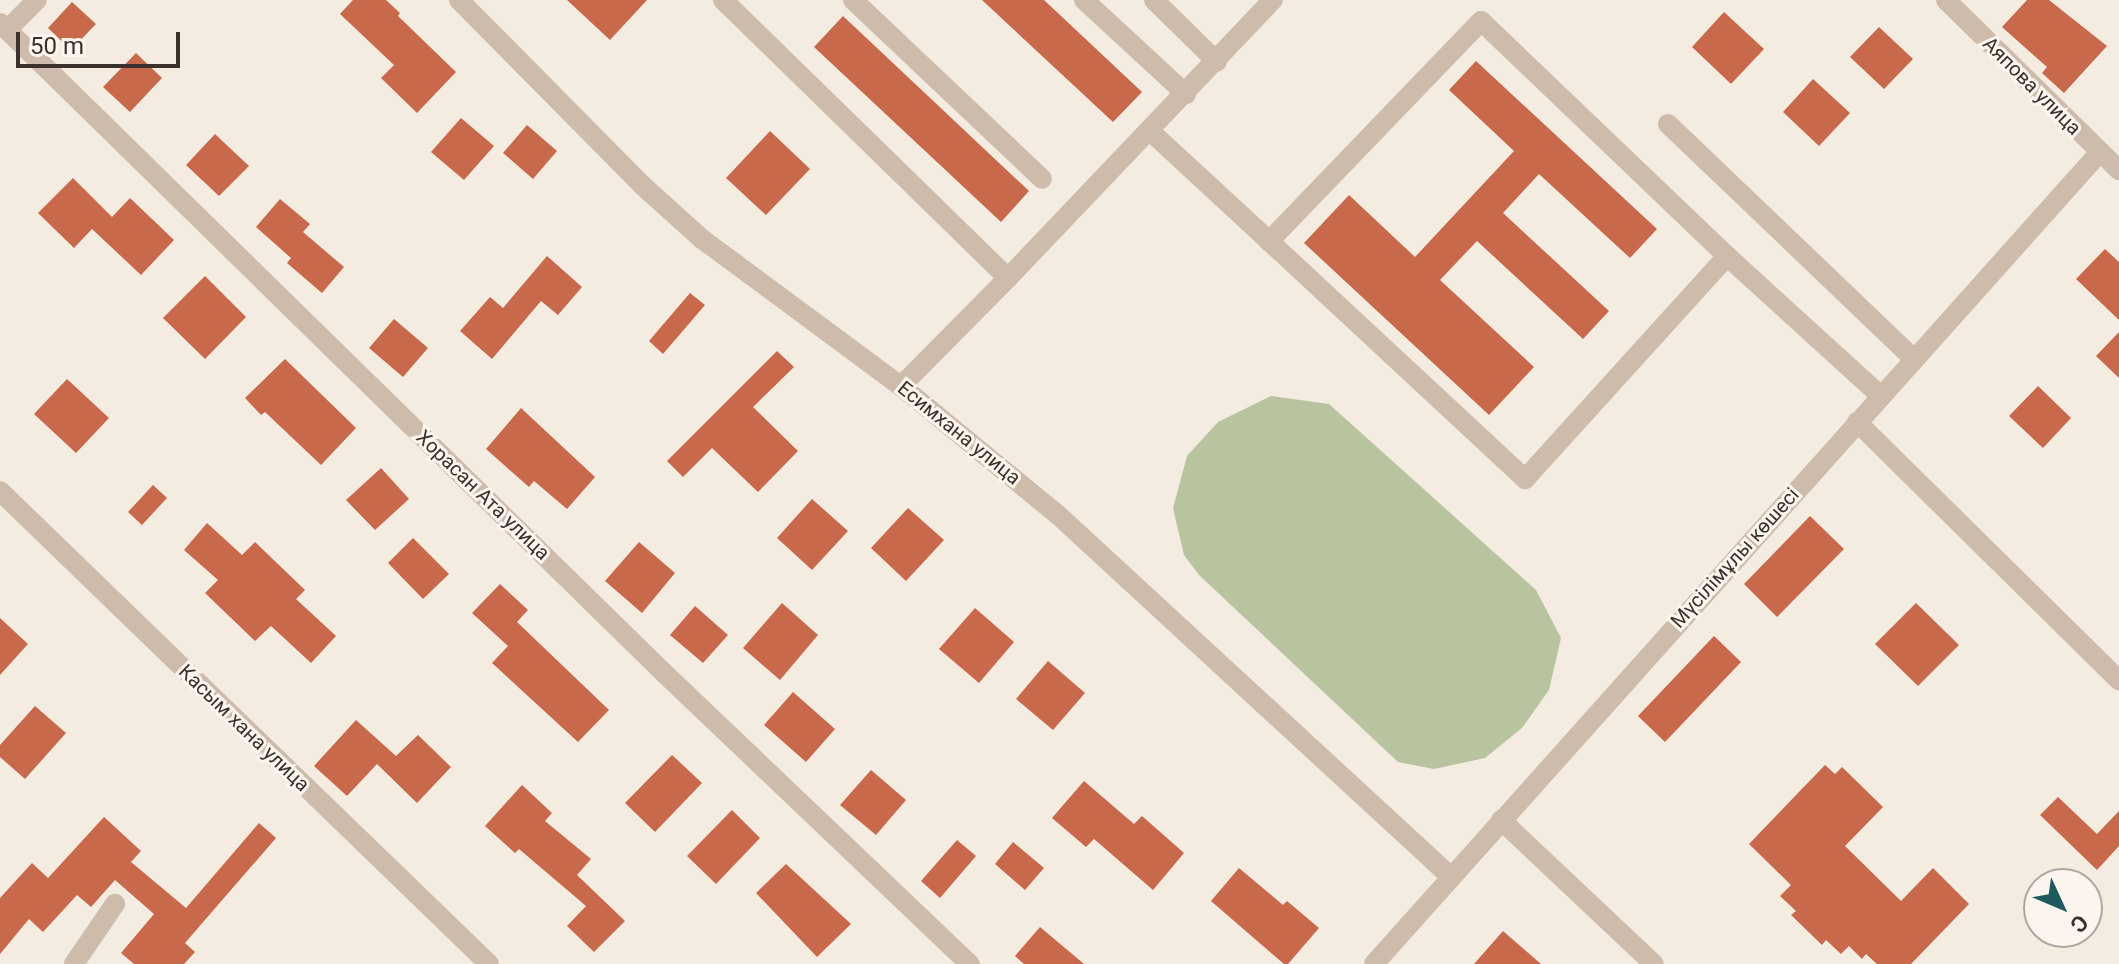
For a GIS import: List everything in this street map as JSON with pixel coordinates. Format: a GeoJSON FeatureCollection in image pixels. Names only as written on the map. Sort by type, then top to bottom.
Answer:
{"type":"FeatureCollection","features":[{"type":"Feature","properties":{"kind":"street"},"geometry":{"type":"LineString","coordinates":[[4,26],[37,0]]}},
{"type":"Feature","properties":{"kind":"street","name":"Есимхана улица"},"geometry":{"type":"LineString","coordinates":[[459,0],[642,185],[702,239],[901,386],[1057,514],[1451,877]]}},
{"type":"Feature","properties":{"kind":"street"},"geometry":{"type":"LineString","coordinates":[[723,0],[1008,278]]}},
{"type":"Feature","properties":{"kind":"street"},"geometry":{"type":"LineString","coordinates":[[853,0],[1042,179]]}},
{"type":"Feature","properties":{"kind":"street"},"geometry":{"type":"LineString","coordinates":[[1084,0],[1186,94]]}},
{"type":"Feature","properties":{"kind":"street"},"geometry":{"type":"LineString","coordinates":[[1154,0],[1217,62]]}},
{"type":"Feature","properties":{"kind":"street"},"geometry":{"type":"LineString","coordinates":[[901,386],[1217,62],[1273,0]]}},
{"type":"Feature","properties":{"kind":"street","name":"Аяпова улица"},"geometry":{"type":"LineString","coordinates":[[1946,0],[2119,170]]}},
{"type":"Feature","properties":{"kind":"street"},"geometry":{"type":"LineString","coordinates":[[1269,241],[1481,21],[1727,256],[1880,395]]}},
{"type":"Feature","properties":{"kind":"street","name":"Хорасан Ата улица"},"geometry":{"type":"LineString","coordinates":[[4,26],[663,672],[970,964]]}},
{"type":"Feature","properties":{"kind":"street"},"geometry":{"type":"LineString","coordinates":[[1668,124],[1913,358]]}},
{"type":"Feature","properties":{"kind":"street"},"geometry":{"type":"LineString","coordinates":[[1150,131],[1525,479],[1727,256]]}},
{"type":"Feature","properties":{"kind":"street","name":"Мүсілімұлы көшесі"},"geometry":{"type":"LineString","coordinates":[[1374,964],[2099,153]]}},
{"type":"Feature","properties":{"kind":"street"},"geometry":{"type":"LineString","coordinates":[[1857,422],[2119,680]]}},
{"type":"Feature","properties":{"kind":"street","name":"Касым хана улица"},"geometry":{"type":"LineString","coordinates":[[0,491],[489,964]]}},
{"type":"Feature","properties":{"kind":"street"},"geometry":{"type":"LineString","coordinates":[[1501,820],[1654,964]]}},
{"type":"Feature","properties":{"kind":"street"},"geometry":{"type":"LineString","coordinates":[[74,964],[115,904]]}},
{"type":"Feature","properties":{"kind":"green space"},"geometry":{"type":"Polygon","coordinates":[[[1271,396],[1329,404],[1536,590],[1561,638],[1549,690],[1522,728],[1485,758],[1434,769],[1398,762],[1199,575],[1184,555],[1173,508],[1187,456],[1218,422],[1271,396]]]}},
{"type":"Feature","properties":{"kind":"building"},"geometry":{"type":"Polygon","coordinates":[[[353,0],[386,0],[400,13],[398,16],[456,72],[417,113],[381,78],[394,65],[340,14],[353,0]]]}},
{"type":"Feature","properties":{"kind":"building"},"geometry":{"type":"Polygon","coordinates":[[[567,0],[647,0],[610,40],[567,0]]]}},
{"type":"Feature","properties":{"kind":"building"},"geometry":{"type":"Polygon","coordinates":[[[982,0],[1044,0],[1142,92],[1113,122],[982,0]]]}},
{"type":"Feature","properties":{"kind":"building"},"geometry":{"type":"Polygon","coordinates":[[[2027,0],[2049,0],[2107,46],[2064,93],[2042,73],[2047,67],[2002,27],[2027,0]]]}},
{"type":"Feature","properties":{"kind":"building"},"geometry":{"type":"Polygon","coordinates":[[[72,2],[96,24],[71,50],[48,28],[72,2]]]}},
{"type":"Feature","properties":{"kind":"building"},"geometry":{"type":"Polygon","coordinates":[[[1724,12],[1764,49],[1731,84],[1692,47],[1724,12]]]}},
{"type":"Feature","properties":{"kind":"building"},"geometry":{"type":"Polygon","coordinates":[[[843,16],[1029,191],[1001,222],[814,47],[843,16]]]}},
{"type":"Feature","properties":{"kind":"building"},"geometry":{"type":"Polygon","coordinates":[[[1879,27],[1913,59],[1884,89],[1850,57],[1879,27]]]}},
{"type":"Feature","properties":{"kind":"building"},"geometry":{"type":"Polygon","coordinates":[[[136,53],[162,78],[130,112],[103,87],[136,53]]]}},
{"type":"Feature","properties":{"kind":"building"},"geometry":{"type":"Polygon","coordinates":[[[1476,61],[1657,229],[1630,258],[1539,174],[1503,213],[1609,311],[1583,339],[1477,241],[1440,280],[1534,367],[1489,415],[1304,243],[1349,195],[1415,257],[1514,151],[1449,90],[1476,61]]]}},
{"type":"Feature","properties":{"kind":"building"},"geometry":{"type":"Polygon","coordinates":[[[1813,79],[1850,113],[1819,146],[1783,112],[1813,79]]]}},
{"type":"Feature","properties":{"kind":"building"},"geometry":{"type":"Polygon","coordinates":[[[461,118],[494,146],[464,180],[431,152],[461,118]]]}},
{"type":"Feature","properties":{"kind":"building"},"geometry":{"type":"Polygon","coordinates":[[[527,125],[557,151],[533,179],[503,153],[527,125]]]}},
{"type":"Feature","properties":{"kind":"building"},"geometry":{"type":"Polygon","coordinates":[[[770,131],[810,169],[766,215],[726,178],[770,131]]]}},
{"type":"Feature","properties":{"kind":"building"},"geometry":{"type":"Polygon","coordinates":[[[215,134],[249,166],[219,196],[186,165],[215,134]]]}},
{"type":"Feature","properties":{"kind":"building"},"geometry":{"type":"Polygon","coordinates":[[[73,178],[112,217],[130,198],[174,240],[141,275],[92,229],[74,248],[38,213],[73,178]]]}},
{"type":"Feature","properties":{"kind":"building"},"geometry":{"type":"Polygon","coordinates":[[[280,199],[310,224],[303,232],[344,267],[322,293],[287,263],[291,258],[256,227],[280,199]]]}},
{"type":"Feature","properties":{"kind":"building"},"geometry":{"type":"Polygon","coordinates":[[[2105,249],[2119,262],[2119,320],[2076,279],[2105,249]]]}},
{"type":"Feature","properties":{"kind":"building"},"geometry":{"type":"Polygon","coordinates":[[[547,256],[582,287],[558,315],[541,301],[492,359],[460,331],[490,297],[503,308],[547,256]]]}},
{"type":"Feature","properties":{"kind":"building"},"geometry":{"type":"Polygon","coordinates":[[[205,276],[246,317],[205,359],[163,318],[205,276]]]}},
{"type":"Feature","properties":{"kind":"building"},"geometry":{"type":"Polygon","coordinates":[[[690,293],[705,305],[663,354],[649,341],[690,293]]]}},
{"type":"Feature","properties":{"kind":"building"},"geometry":{"type":"Polygon","coordinates":[[[394,319],[428,348],[403,377],[369,348],[394,319]]]}},
{"type":"Feature","properties":{"kind":"building"},"geometry":{"type":"Polygon","coordinates":[[[2119,332],[2119,378],[2096,356],[2119,332]]]}},
{"type":"Feature","properties":{"kind":"building"},"geometry":{"type":"Polygon","coordinates":[[[777,351],[794,367],[753,407],[798,451],[758,492],[712,448],[683,477],[667,461],[777,351]]]}},
{"type":"Feature","properties":{"kind":"building"},"geometry":{"type":"Polygon","coordinates":[[[285,359],[356,428],[321,465],[265,412],[261,415],[245,398],[285,359]]]}},
{"type":"Feature","properties":{"kind":"building"},"geometry":{"type":"Polygon","coordinates":[[[67,379],[109,418],[76,453],[34,414],[67,379]]]}},
{"type":"Feature","properties":{"kind":"building"},"geometry":{"type":"Polygon","coordinates":[[[2038,386],[2071,418],[2043,448],[2009,416],[2038,386]]]}},
{"type":"Feature","properties":{"kind":"building"},"geometry":{"type":"Polygon","coordinates":[[[521,408],[595,477],[567,509],[534,481],[529,487],[486,449],[521,408]]]}},
{"type":"Feature","properties":{"kind":"building"},"geometry":{"type":"Polygon","coordinates":[[[381,468],[409,499],[375,530],[346,500],[381,468]]]}},
{"type":"Feature","properties":{"kind":"building"},"geometry":{"type":"Polygon","coordinates":[[[153,485],[167,498],[142,525],[128,512],[153,485]]]}},
{"type":"Feature","properties":{"kind":"building"},"geometry":{"type":"Polygon","coordinates":[[[812,499],[848,531],[812,570],[777,538],[812,499]]]}},
{"type":"Feature","properties":{"kind":"building"},"geometry":{"type":"Polygon","coordinates":[[[908,508],[944,540],[906,581],[871,548],[908,508]]]}},
{"type":"Feature","properties":{"kind":"building"},"geometry":{"type":"Polygon","coordinates":[[[1810,516],[1844,549],[1777,617],[1744,584],[1810,516]]]}},
{"type":"Feature","properties":{"kind":"building"},"geometry":{"type":"Polygon","coordinates":[[[207,523],[242,555],[255,542],[305,590],[296,599],[336,636],[311,663],[271,626],[255,641],[205,593],[218,580],[184,550],[207,523]]]}},
{"type":"Feature","properties":{"kind":"building"},"geometry":{"type":"Polygon","coordinates":[[[413,538],[449,574],[423,599],[388,563],[413,538]]]}},
{"type":"Feature","properties":{"kind":"building"},"geometry":{"type":"Polygon","coordinates":[[[639,542],[675,573],[642,613],[605,581],[639,542]]]}},
{"type":"Feature","properties":{"kind":"building"},"geometry":{"type":"Polygon","coordinates":[[[500,584],[528,610],[517,622],[609,710],[578,742],[492,663],[508,646],[472,613],[500,584]]]}},
{"type":"Feature","properties":{"kind":"building"},"geometry":{"type":"Polygon","coordinates":[[[782,603],[818,635],[780,680],[743,648],[782,603]]]}},
{"type":"Feature","properties":{"kind":"building"},"geometry":{"type":"Polygon","coordinates":[[[1916,603],[1959,645],[1918,686],[1875,644],[1916,603]]]}},
{"type":"Feature","properties":{"kind":"building"},"geometry":{"type":"Polygon","coordinates":[[[695,606],[728,635],[703,663],[670,635],[695,606]]]}},
{"type":"Feature","properties":{"kind":"building"},"geometry":{"type":"Polygon","coordinates":[[[975,608],[1014,642],[979,683],[939,649],[975,608]]]}},
{"type":"Feature","properties":{"kind":"building"},"geometry":{"type":"Polygon","coordinates":[[[0,618],[28,644],[0,675],[0,618]]]}},
{"type":"Feature","properties":{"kind":"building"},"geometry":{"type":"Polygon","coordinates":[[[1714,636],[1741,662],[1665,742],[1638,716],[1714,636]]]}},
{"type":"Feature","properties":{"kind":"building"},"geometry":{"type":"Polygon","coordinates":[[[1048,661],[1085,693],[1053,730],[1016,699],[1048,661]]]}},
{"type":"Feature","properties":{"kind":"building"},"geometry":{"type":"Polygon","coordinates":[[[793,692],[835,729],[806,762],[764,725],[793,692]]]}},
{"type":"Feature","properties":{"kind":"building"},"geometry":{"type":"Polygon","coordinates":[[[35,706],[66,733],[25,779],[0,757],[0,745],[35,706]]]}},
{"type":"Feature","properties":{"kind":"building"},"geometry":{"type":"Polygon","coordinates":[[[356,720],[396,756],[418,735],[451,767],[417,803],[377,764],[347,796],[314,766],[356,720]]]}},
{"type":"Feature","properties":{"kind":"building"},"geometry":{"type":"Polygon","coordinates":[[[672,755],[702,783],[655,832],[625,803],[672,755]]]}},
{"type":"Feature","properties":{"kind":"building"},"geometry":{"type":"Polygon","coordinates":[[[1825,765],[1835,774],[1842,767],[1883,807],[1845,846],[1901,901],[1933,868],[1969,904],[1911,964],[1877,964],[1866,954],[1862,959],[1849,946],[1841,954],[1826,940],[1822,945],[1791,915],[1796,911],[1780,896],[1791,885],[1749,844],[1825,765]]]}},
{"type":"Feature","properties":{"kind":"building"},"geometry":{"type":"Polygon","coordinates":[[[871,770],[906,800],[876,835],[840,805],[871,770]]]}},
{"type":"Feature","properties":{"kind":"building"},"geometry":{"type":"Polygon","coordinates":[[[1084,781],[1134,824],[1142,816],[1184,853],[1153,890],[1094,839],[1086,847],[1052,818],[1084,781]]]}},
{"type":"Feature","properties":{"kind":"building"},"geometry":{"type":"Polygon","coordinates":[[[522,785],[552,813],[545,821],[591,859],[577,875],[625,921],[594,952],[567,926],[586,906],[519,849],[515,853],[485,826],[522,785]]]}},
{"type":"Feature","properties":{"kind":"building"},"geometry":{"type":"Polygon","coordinates":[[[2058,797],[2097,834],[2119,811],[2119,846],[2099,868],[2095,868],[2040,815],[2058,797]]]}},
{"type":"Feature","properties":{"kind":"building"},"geometry":{"type":"Polygon","coordinates":[[[732,810],[760,838],[716,884],[687,856],[732,810]]]}},
{"type":"Feature","properties":{"kind":"building"},"geometry":{"type":"Polygon","coordinates":[[[104,817],[141,851],[131,862],[186,908],[259,823],[276,838],[185,943],[195,952],[184,964],[134,964],[121,953],[154,914],[115,880],[91,907],[77,895],[43,932],[29,919],[0,954],[0,898],[32,863],[48,878],[104,817]]]}},
{"type":"Feature","properties":{"kind":"building"},"geometry":{"type":"Polygon","coordinates":[[[957,840],[976,856],[940,898],[921,881],[957,840]]]}},
{"type":"Feature","properties":{"kind":"building"},"geometry":{"type":"Polygon","coordinates":[[[1013,842],[1044,868],[1025,890],[995,864],[1013,842]]]}},
{"type":"Feature","properties":{"kind":"building"},"geometry":{"type":"Polygon","coordinates":[[[786,864],[851,924],[817,957],[756,893],[786,864]]]}},
{"type":"Feature","properties":{"kind":"building"},"geometry":{"type":"Polygon","coordinates":[[[1239,868],[1283,905],[1287,901],[1319,928],[1288,964],[1284,964],[1211,901],[1239,868]]]}},
{"type":"Feature","properties":{"kind":"building"},"geometry":{"type":"Polygon","coordinates":[[[1040,927],[1084,964],[1024,964],[1015,956],[1040,927]]]}},
{"type":"Feature","properties":{"kind":"building"},"geometry":{"type":"Polygon","coordinates":[[[1503,931],[1541,964],[1474,964],[1503,931]]]}}]}
